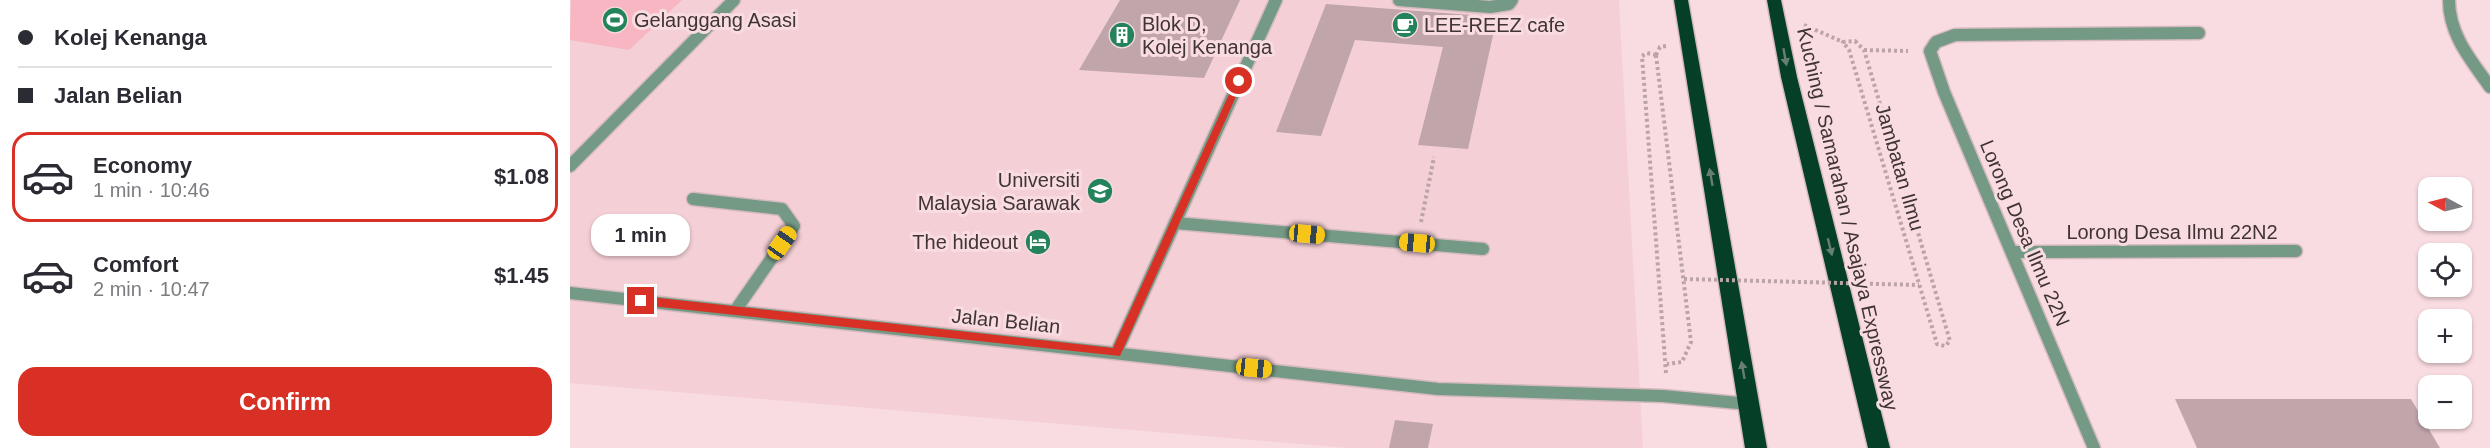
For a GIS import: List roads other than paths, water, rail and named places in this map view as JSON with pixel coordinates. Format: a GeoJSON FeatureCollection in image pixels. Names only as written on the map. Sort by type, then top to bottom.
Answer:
{"type":"FeatureCollection","features":[{"type":"Feature","properties":{"kind":"highway"},"geometry":{"type":"LineString","coordinates":[[1681,0],[1756,448]]}},
{"type":"Feature","properties":{"kind":"highway","name":"Kuching / Samarahan / Asajaya Expressway"},"geometry":{"type":"LineString","coordinates":[[1774,0],[1789,77],[1880,448]]}},
{"type":"Feature","properties":{"kind":"street"},"geometry":{"type":"LineString","coordinates":[[570,166],[734,0]]}},
{"type":"Feature","properties":{"kind":"street"},"geometry":{"type":"LineString","coordinates":[[1116,353],[1276,0]]}},
{"type":"Feature","properties":{"kind":"street"},"geometry":{"type":"LineString","coordinates":[[1399,0],[1490,7],[1509,4],[1512,0]]}},
{"type":"Feature","properties":{"kind":"street"},"geometry":{"type":"LineString","coordinates":[[2449,0],[2452,26],[2458,41],[2490,87]]}},
{"type":"Feature","properties":{"kind":"street","name":"Lorong Desa Ilmu 22N"},"geometry":{"type":"LineString","coordinates":[[2094,448],[1944,92],[1930,51],[1936,42],[1955,35],[2199,33]]}},
{"type":"Feature","properties":{"kind":"street"},"geometry":{"type":"LineString","coordinates":[[693,199],[782,209],[794,226],[735,311]]}},
{"type":"Feature","properties":{"kind":"street"},"geometry":{"type":"LineString","coordinates":[[1175,223],[1483,249]]}},
{"type":"Feature","properties":{"kind":"street","name":"Lorong Desa Ilmu 22N2"},"geometry":{"type":"LineString","coordinates":[[2012,252],[2296,251]]}},
{"type":"Feature","properties":{"kind":"street","name":"Jalan Belian"},"geometry":{"type":"LineString","coordinates":[[570,293],[1438,389],[1663,396],[1749,404]]}},
{"type":"Feature","properties":{"kind":"place","name":"Gelanggang Asasi"},"geometry":{"type":"Point","coordinates":[615,20]}},
{"type":"Feature","properties":{"kind":"place","name":"LEE-REEZ cafe"},"geometry":{"type":"Point","coordinates":[1405,25]}},
{"type":"Feature","properties":{"kind":"place","name":"Blok D, Kolej Kenanga"},"geometry":{"type":"Point","coordinates":[1122,35]}},
{"type":"Feature","properties":{"kind":"place","name":"Universiti Malaysia Sarawak"},"geometry":{"type":"Point","coordinates":[1100,191]}},
{"type":"Feature","properties":{"kind":"place","name":"The hideout"},"geometry":{"type":"Point","coordinates":[1038,242]}}]}
